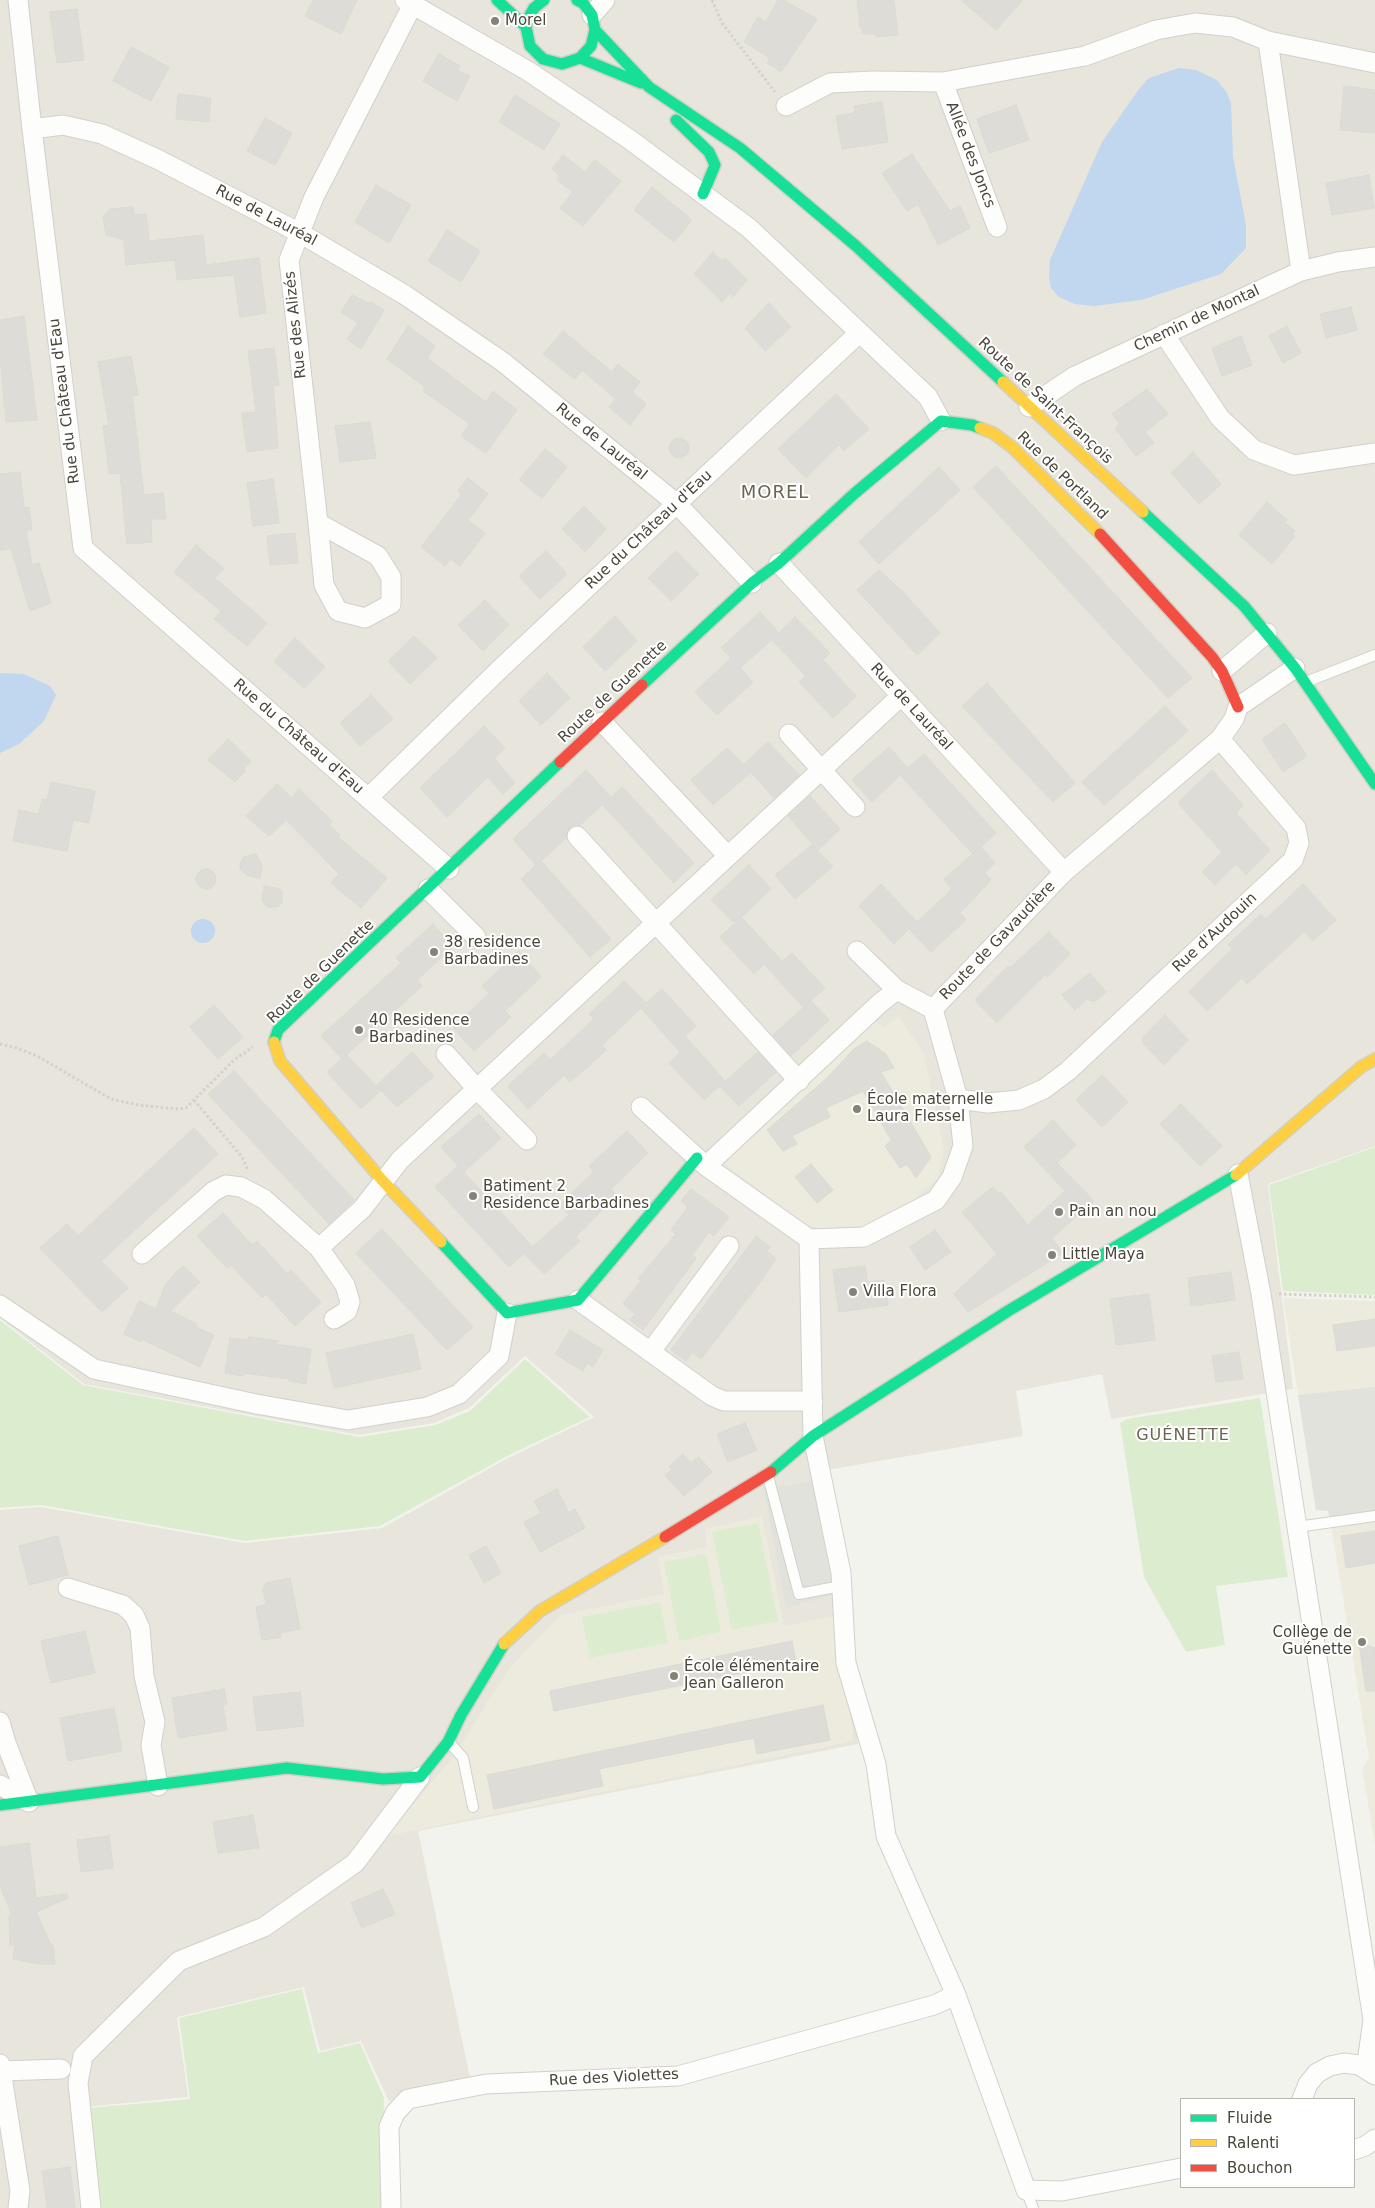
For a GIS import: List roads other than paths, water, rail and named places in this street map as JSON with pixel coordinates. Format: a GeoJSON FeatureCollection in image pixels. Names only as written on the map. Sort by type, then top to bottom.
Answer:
{"type":"FeatureCollection","features":[{"type":"Feature","properties":{"kind":"street","name":"Rue du Château d'Eau"},"geometry":{"type":"LineString","coordinates":[[18,0],[83,548],[368,798],[500,669],[859,333]]}},
{"type":"Feature","properties":{"kind":"street"},"geometry":{"type":"LineString","coordinates":[[498,0],[526,27]]}},
{"type":"Feature","properties":{"kind":"street"},"geometry":{"type":"LineString","coordinates":[[542,0],[531,12],[526,27],[530,46],[543,59],[562,64],[580,58],[591,46],[594,22],[605,0]]}},
{"type":"Feature","properties":{"kind":"street","name":"Route de Saint-François"},"geometry":{"type":"LineString","coordinates":[[577,0],[583,3],[594,22],[653,89]]}},
{"type":"Feature","properties":{"kind":"street"},"geometry":{"type":"LineString","coordinates":[[409,2],[528,71],[629,139],[749,228],[928,397],[941,421],[855,493],[779,563],[752,583]]}},
{"type":"Feature","properties":{"kind":"street","name":"Rue des Alizés"},"geometry":{"type":"LineString","coordinates":[[318,523],[378,556],[391,577],[391,604],[365,618],[338,611],[324,585],[289,260],[314,197],[409,2]]}},
{"type":"Feature","properties":{"kind":"street"},"geometry":{"type":"LineString","coordinates":[[786,106],[830,83],[874,81],[943,82],[1085,56],[1156,30],[1195,23],[1233,27],[1268,41],[1375,63]]}},
{"type":"Feature","properties":{"kind":"street"},"geometry":{"type":"LineString","coordinates":[[1268,41],[1301,271]]}},
{"type":"Feature","properties":{"kind":"street","name":"Route de Saint-François"},"geometry":{"type":"LineString","coordinates":[[580,58],[653,89],[740,148],[856,246],[1244,606],[1300,675],[1375,784]]}},
{"type":"Feature","properties":{"kind":"street","name":"Allée des Joncs"},"geometry":{"type":"LineString","coordinates":[[943,82],[998,227]]}},
{"type":"Feature","properties":{"kind":"street"},"geometry":{"type":"LineString","coordinates":[[653,89],[678,123],[709,152],[715,164],[703,194]]}},
{"type":"Feature","properties":{"kind":"street","name":"Rue de Lauréal"},"geometry":{"type":"LineString","coordinates":[[32,129],[63,125],[102,134],[157,159],[300,233],[405,295],[503,362],[677,504],[752,583]]}},
{"type":"Feature","properties":{"kind":"street","name":"Chemin de Montal"},"geometry":{"type":"LineString","coordinates":[[1029,407],[1075,376],[1301,271],[1338,262],[1375,257]]}},
{"type":"Feature","properties":{"kind":"street"},"geometry":{"type":"LineString","coordinates":[[1164,334],[1220,418],[1254,450],[1294,465],[1375,453]]}},
{"type":"Feature","properties":{"kind":"street","name":"Rue de Portland"},"geometry":{"type":"LineString","coordinates":[[941,421],[972,425],[993,433],[1012,447],[1114,549],[1212,657],[1222,671],[1238,706]]}},
{"type":"Feature","properties":{"kind":"street","name":"Rue de Lauréal"},"geometry":{"type":"LineString","coordinates":[[779,563],[1064,872]]}},
{"type":"Feature","properties":{"kind":"street","name":"Route de Guenette"},"geometry":{"type":"LineString","coordinates":[[507,1313],[382,1180],[280,1061],[274,1041],[278,1030],[602,722],[752,583]]}},
{"type":"Feature","properties":{"kind":"street"},"geometry":{"type":"LineString","coordinates":[[1222,671],[1266,634]]}},
{"type":"Feature","properties":{"kind":"street"},"geometry":{"type":"LineString","coordinates":[[1238,706],[1300,675]]}},
{"type":"Feature","properties":{"kind":"street"},"geometry":{"type":"LineString","coordinates":[[319,1248],[362,1209],[382,1180],[400,1160],[727,855],[901,696]]}},
{"type":"Feature","properties":{"kind":"street","name":"Route de Gavaudière"},"geometry":{"type":"LineString","coordinates":[[809,1239],[864,1237],[936,1200],[952,1177],[963,1146],[958,1099],[933,1010],[1064,872],[1220,739],[1234,719],[1238,706]]}},
{"type":"Feature","properties":{"kind":"street"},"geometry":{"type":"LineString","coordinates":[[602,722],[727,855]]}},
{"type":"Feature","properties":{"kind":"street"},"geometry":{"type":"LineString","coordinates":[[789,734],[822,768],[854,807]]}},
{"type":"Feature","properties":{"kind":"street","name":"Rue d'Audouin"},"geometry":{"type":"LineString","coordinates":[[958,1099],[988,1103],[1019,1100],[1044,1089],[1068,1071],[1293,860],[1299,844],[1296,828],[1220,739]]}},
{"type":"Feature","properties":{"kind":"street"},"geometry":{"type":"LineString","coordinates":[[368,798],[449,869]]}},
{"type":"Feature","properties":{"kind":"street"},"geometry":{"type":"LineString","coordinates":[[577,836],[799,1081]]}},
{"type":"Feature","properties":{"kind":"street"},"geometry":{"type":"LineString","coordinates":[[428,889],[476,937]]}},
{"type":"Feature","properties":{"kind":"street"},"geometry":{"type":"LineString","coordinates":[[857,951],[897,990],[933,1010]]}},
{"type":"Feature","properties":{"kind":"street"},"geometry":{"type":"LineString","coordinates":[[0,1306],[5,1307],[94,1369],[256,1404],[348,1420],[427,1406],[459,1394],[499,1356],[507,1313],[578,1300],[702,1162],[799,1081],[880,1003],[897,990]]}},
{"type":"Feature","properties":{"kind":"street"},"geometry":{"type":"LineString","coordinates":[[446,1054],[477,1090],[527,1140]]}},
{"type":"Feature","properties":{"kind":"street"},"geometry":{"type":"LineString","coordinates":[[91,2208],[78,2083],[83,2056],[179,1961],[264,1927],[355,1862],[448,1742],[461,1716],[506,1641],[540,1611],[768,1475],[813,1436],[1008,1312],[1238,1174],[1361,1067],[1375,1059]]}},
{"type":"Feature","properties":{"kind":"street"},"geometry":{"type":"LineString","coordinates":[[641,1107],[702,1162],[809,1239],[813,1436],[842,1574],[846,1663],[876,1764],[886,1836],[956,1995],[1026,2190],[1062,2191],[1180,2168]]}},
{"type":"Feature","properties":{"kind":"street"},"geometry":{"type":"LineString","coordinates":[[1238,1174],[1261,1294],[1373,2020],[1371,2072],[1359,2065],[1344,2063],[1330,2066],[1317,2073],[1308,2084],[1302,2098]]}},
{"type":"Feature","properties":{"kind":"street"},"geometry":{"type":"LineString","coordinates":[[142,1254],[214,1192],[226,1186],[241,1187],[264,1199],[319,1248],[345,1285],[350,1302],[347,1312],[334,1319]]}},
{"type":"Feature","properties":{"kind":"street"},"geometry":{"type":"LineString","coordinates":[[651,1351],[729,1246]]}},
{"type":"Feature","properties":{"kind":"street"},"geometry":{"type":"LineString","coordinates":[[578,1300],[712,1396],[724,1401],[813,1401]]}},
{"type":"Feature","properties":{"kind":"street"},"geometry":{"type":"LineString","coordinates":[[68,1588],[123,1605],[134,1615],[140,1628],[144,1676],[155,1722],[151,1745],[158,1786]]}},
{"type":"Feature","properties":{"kind":"street"},"geometry":{"type":"LineString","coordinates":[[0,1722],[6,1743],[29,1802]]}},
{"type":"Feature","properties":{"kind":"street"},"geometry":{"type":"LineString","coordinates":[[0,1805],[287,1768],[383,1779],[420,1777]]}},
{"type":"Feature","properties":{"kind":"street"},"geometry":{"type":"LineString","coordinates":[[0,1784],[29,1802]]}},
{"type":"Feature","properties":{"kind":"street","name":"Rue des Violettes"},"geometry":{"type":"LineString","coordinates":[[391,2208],[388,2162],[389,2127],[395,2113],[408,2099],[486,2084],[678,2076],[934,2005],[956,1995]]}},
{"type":"Feature","properties":{"kind":"street"},"geometry":{"type":"LineString","coordinates":[[18,2208],[20,2191],[1,2068],[60,2070]]}},
{"type":"Feature","properties":{"kind":"street"},"geometry":{"type":"LineString","coordinates":[[1355,2150],[1375,2139]]}},
{"type":"Feature","properties":{"kind":"lane"},"geometry":{"type":"LineString","coordinates":[[1300,675],[1375,655]]}},
{"type":"Feature","properties":{"kind":"lane"},"geometry":{"type":"LineString","coordinates":[[768,1475],[800,1594],[842,1586]]}},
{"type":"Feature","properties":{"kind":"lane"},"geometry":{"type":"LineString","coordinates":[[1297,1527],[1375,1516]]}},
{"type":"Feature","properties":{"kind":"lane"},"geometry":{"type":"LineString","coordinates":[[448,1742],[463,1758],[473,1807]]}},
{"type":"Feature","properties":{"kind":"lane"},"geometry":{"type":"LineString","coordinates":[[1026,2190],[1033,2208]]}},
{"type":"Feature","properties":{"kind":"water"},"geometry":{"type":"Polygon","coordinates":[[[1179,68],[1196,70],[1217,80],[1227,93],[1231,104],[1233,157],[1246,225],[1246,248],[1221,274],[1141,300],[1094,306],[1075,304],[1059,297],[1051,288],[1049,277],[1050,260],[1102,142],[1139,89],[1149,78],[1179,68]]]}},
{"type":"Feature","properties":{"kind":"water"},"geometry":{"type":"Polygon","coordinates":[[[0,673],[24,674],[50,686],[56,695],[44,721],[19,744],[0,753],[0,673]]]}},
{"type":"Feature","properties":{"kind":"water"},"geometry":{"type":"Polygon","coordinates":[[[203,919],[211,923],[215,931],[211,939],[203,943],[195,939],[191,931],[195,923],[203,919]]]}},
{"type":"Feature","properties":{"kind":"place","name":"Morel"},"geometry":{"type":"Point","coordinates":[495,21]}},
{"type":"Feature","properties":{"kind":"place","name":"38 residence Barbadines"},"geometry":{"type":"Point","coordinates":[434,952]}},
{"type":"Feature","properties":{"kind":"place","name":"40 Residence Barbadines"},"geometry":{"type":"Point","coordinates":[359,1030]}},
{"type":"Feature","properties":{"kind":"place","name":"École maternelle Laura Flessel"},"geometry":{"type":"Point","coordinates":[857,1109]}},
{"type":"Feature","properties":{"kind":"place","name":"Batiment 2 Residence Barbadines"},"geometry":{"type":"Point","coordinates":[473,1196]}},
{"type":"Feature","properties":{"kind":"place","name":"Pain an nou"},"geometry":{"type":"Point","coordinates":[1059,1212]}},
{"type":"Feature","properties":{"kind":"place","name":"Little Maya"},"geometry":{"type":"Point","coordinates":[1052,1255]}},
{"type":"Feature","properties":{"kind":"place","name":"Villa Flora"},"geometry":{"type":"Point","coordinates":[853,1292]}},
{"type":"Feature","properties":{"kind":"place","name":"Collège de Guénette"},"geometry":{"type":"Point","coordinates":[1362,1642]}},
{"type":"Feature","properties":{"kind":"place","name":"École élémentaire Jean Galleron"},"geometry":{"type":"Point","coordinates":[674,1676]}},
{"type":"Feature","properties":{"kind":"district","name":"MOREL"},"geometry":{"type":"Point","coordinates":[775,493]}},
{"type":"Feature","properties":{"kind":"district","name":"GUÉNETTE"},"geometry":{"type":"Point","coordinates":[1183,1436]}}]}
